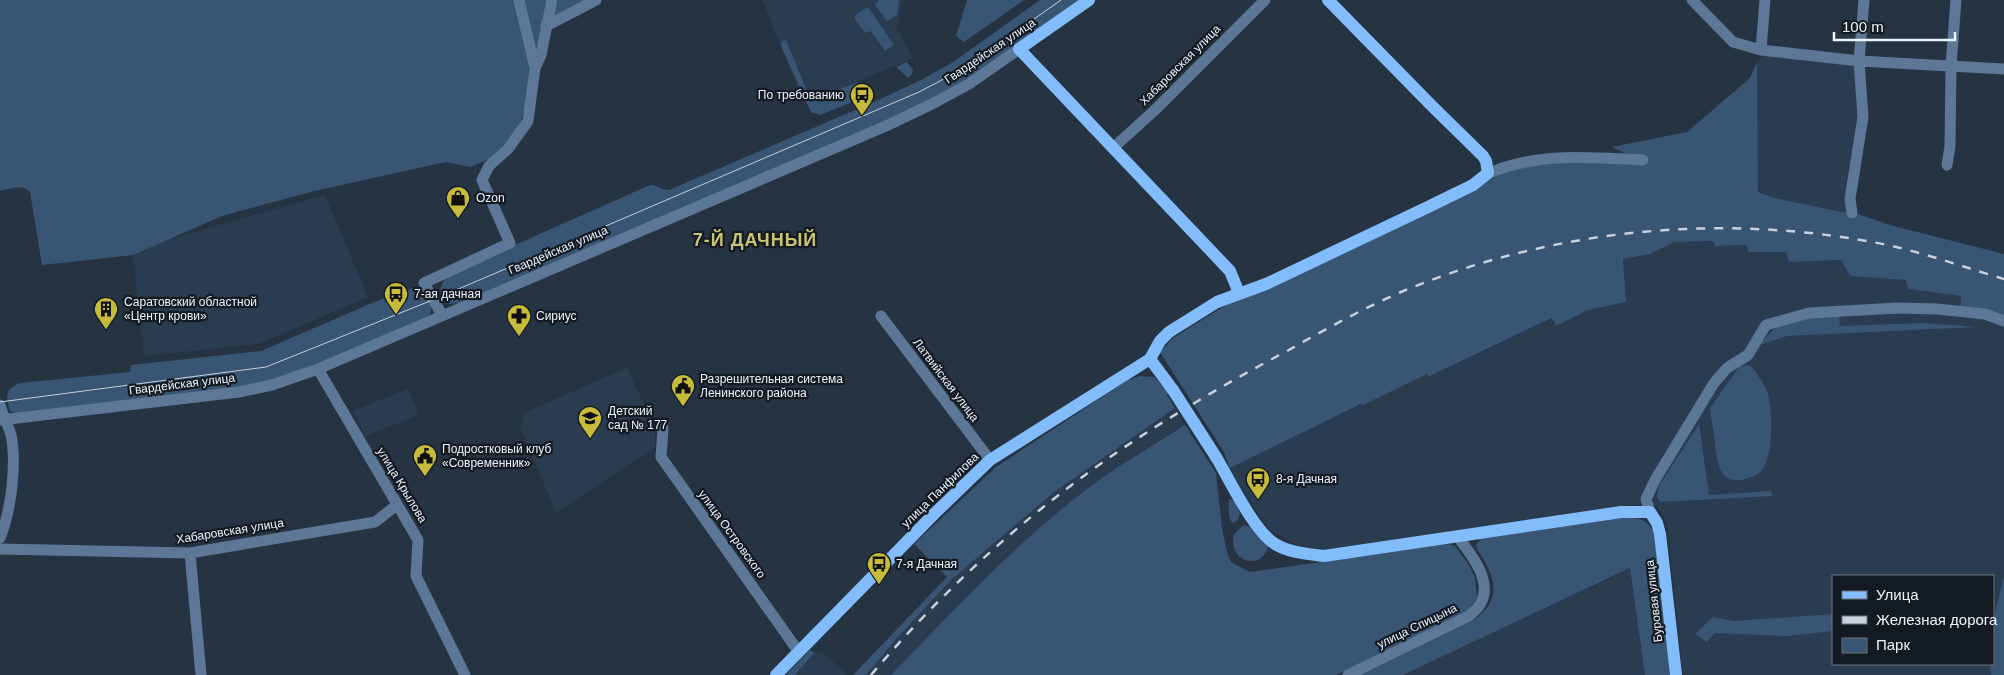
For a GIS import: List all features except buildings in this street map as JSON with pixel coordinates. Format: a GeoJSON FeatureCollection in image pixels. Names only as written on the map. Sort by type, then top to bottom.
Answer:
{"type":"FeatureCollection","features":[{"type":"Feature","properties":{"kind":"main road","name":"Гвардейская улица"},"geometry":{"type":"LineString","coordinates":[[1019,49],[1089,0]]}},
{"type":"Feature","properties":{"kind":"main road"},"geometry":{"type":"LineString","coordinates":[[1328,0],[1483,156],[1486,161],[1488,174],[1473,185],[1266,284],[1218,302],[1169,332],[1160,341],[1150,359],[1173,390],[1257,525],[1275,543],[1290,550],[1324,556],[1621,512],[1650,512]]}},
{"type":"Feature","properties":{"kind":"main road"},"geometry":{"type":"LineString","coordinates":[[1019,49],[1230,271],[1239,293]]}},
{"type":"Feature","properties":{"kind":"main road","name":"улица Панфилова"},"geometry":{"type":"LineString","coordinates":[[776,675],[990,460],[1150,359]]}},
{"type":"Feature","properties":{"kind":"main road","name":"Буровая улица"},"geometry":{"type":"LineString","coordinates":[[1650,512],[1657,523],[1662,549],[1676,675]]}},
{"type":"Feature","properties":{"kind":"street"},"geometry":{"type":"LineString","coordinates":[[442,315],[424,283],[510,243],[482,180],[489,166],[508,149],[528,121],[534,68],[519,0]]}},
{"type":"Feature","properties":{"kind":"street"},"geometry":{"type":"LineString","coordinates":[[534,68],[541,55],[552,0]]}},
{"type":"Feature","properties":{"kind":"street"},"geometry":{"type":"LineString","coordinates":[[546,26],[596,0]]}},
{"type":"Feature","properties":{"kind":"street","name":"Хабаровская улица"},"geometry":{"type":"LineString","coordinates":[[1114,148],[1155,110],[1265,0]]}},
{"type":"Feature","properties":{"kind":"street"},"geometry":{"type":"LineString","coordinates":[[1692,0],[1733,42],[1761,50],[1859,61],[2004,69]]}},
{"type":"Feature","properties":{"kind":"street"},"geometry":{"type":"LineString","coordinates":[[1761,50],[1765,0]]}},
{"type":"Feature","properties":{"kind":"street"},"geometry":{"type":"LineString","coordinates":[[1852,213],[1850,199],[1863,118],[1859,61],[1864,0]]}},
{"type":"Feature","properties":{"kind":"street"},"geometry":{"type":"LineString","coordinates":[[1947,165],[1950,146],[1956,0]]}},
{"type":"Feature","properties":{"kind":"street","name":"Гвардейская улица"},"geometry":{"type":"LineString","coordinates":[[2,420],[239,392],[272,385],[318,369],[894,122],[969,84],[1019,49]]}},
{"type":"Feature","properties":{"kind":"street"},"geometry":{"type":"LineString","coordinates":[[1488,174],[1504,167],[1574,156],[1642,160]]}},
{"type":"Feature","properties":{"kind":"street"},"geometry":{"type":"LineString","coordinates":[[1650,512],[1646,499],[1654,480],[1704,399],[1727,368],[1748,355],[1766,325],[1809,313],[1897,308],[1937,309],[1985,314],[2004,321]]}},
{"type":"Feature","properties":{"kind":"street","name":"Латвийская улица"},"geometry":{"type":"LineString","coordinates":[[881,316],[990,460]]}},
{"type":"Feature","properties":{"kind":"street","name":"улица Крылова"},"geometry":{"type":"LineString","coordinates":[[318,369],[418,540],[416,576],[465,675]]}},
{"type":"Feature","properties":{"kind":"street"},"geometry":{"type":"LineString","coordinates":[[0,406],[2,420],[11,437],[13,470],[6,522],[0,538]]}},
{"type":"Feature","properties":{"kind":"street","name":"улица Островского"},"geometry":{"type":"LineString","coordinates":[[663,428],[661,457],[798,651]]}},
{"type":"Feature","properties":{"kind":"street","name":"Хабаровская улица"},"geometry":{"type":"LineString","coordinates":[[0,549],[190,554],[375,522],[397,506]]}},
{"type":"Feature","properties":{"kind":"street","name":"улица Спицына"},"geometry":{"type":"LineString","coordinates":[[1348,675],[1469,616],[1479,608],[1484,596],[1480,570],[1458,537]]}},
{"type":"Feature","properties":{"kind":"street"},"geometry":{"type":"LineString","coordinates":[[190,554],[201,675]]}},
{"type":"Feature","properties":{"kind":"shaded area"},"geometry":{"type":"Polygon","coordinates":[[[762,0],[902,0],[897,27],[913,58],[805,104],[762,0]]]}},
{"type":"Feature","properties":{"kind":"shaded area"},"geometry":{"type":"Polygon","coordinates":[[[1767,54],[1851,62],[1857,67],[1860,120],[1852,212],[1842,212],[1775,198],[1758,191],[1757,63],[1767,54]]]}},
{"type":"Feature","properties":{"kind":"shaded area"},"geometry":{"type":"Polygon","coordinates":[[[325,195],[368,297],[258,344],[144,356],[133,255],[163,241],[325,195]]]}},
{"type":"Feature","properties":{"kind":"shaded area"},"geometry":{"type":"Polygon","coordinates":[[[1714,241],[1715,246],[1746,245],[1749,252],[1786,252],[1789,262],[1841,260],[1850,276],[1906,280],[1908,289],[1961,296],[1960,306],[2004,316],[2004,575],[1994,618],[1994,575],[1832,575],[1832,665],[1990,665],[1991,675],[1683,675],[1668,530],[1665,518],[1657,507],[1645,504],[1632,505],[1326,551],[1297,545],[1271,531],[1260,517],[1230,468],[1362,404],[1427,374],[1429,377],[1553,318],[1557,326],[1588,310],[1626,302],[1623,259],[1650,254],[1674,242],[1714,241]]]}},
{"type":"Feature","properties":{"kind":"shaded area","name":"Детский сад № 177"},"geometry":{"type":"Polygon","coordinates":[[[627,368],[655,427],[655,448],[556,513],[521,429],[523,413],[627,368]]]}},
{"type":"Feature","properties":{"kind":"shaded area"},"geometry":{"type":"Polygon","coordinates":[[[408,389],[419,415],[365,436],[353,411],[408,389]]]}},
{"type":"Feature","properties":{"kind":"shaded area"},"geometry":{"type":"Polygon","coordinates":[[[1175,408],[1185,425],[1114,470],[1066,506],[1015,551],[891,675],[866,675],[951,580],[1053,493],[1175,408]]]}},
{"type":"Feature","properties":{"kind":"shaded area"},"geometry":{"type":"Polygon","coordinates":[[[1631,568],[1645,675],[1403,675],[1631,568]]]}},
{"type":"Feature","properties":{"kind":"shaded area"},"geometry":{"type":"Polygon","coordinates":[[[822,651],[847,675],[795,675],[814,653],[822,651]]]}},
{"type":"Feature","properties":{"kind":"green space"},"geometry":{"type":"Polygon","coordinates":[[[0,0],[516,0],[528,46],[529,69],[525,105],[521,121],[507,143],[490,159],[470,167],[446,162],[314,191],[222,216],[133,255],[42,265],[30,192],[24,188],[0,191],[0,0]]]}},
{"type":"Feature","properties":{"kind":"green space"},"geometry":{"type":"Polygon","coordinates":[[[522,0],[549,0],[536,55],[522,0]]]}},
{"type":"Feature","properties":{"kind":"green space"},"geometry":{"type":"Polygon","coordinates":[[[558,0],[585,0],[553,16],[558,0]]]}},
{"type":"Feature","properties":{"kind":"green space"},"geometry":{"type":"Polygon","coordinates":[[[879,0],[899,0],[897,15],[887,21],[875,5],[879,0]]]}},
{"type":"Feature","properties":{"kind":"green space"},"geometry":{"type":"Polygon","coordinates":[[[967,0],[1024,0],[964,42],[956,36],[967,0]]]}},
{"type":"Feature","properties":{"kind":"green space"},"geometry":{"type":"Polygon","coordinates":[[[1040,0],[1083,0],[967,80],[885,121],[459,303],[448,304],[440,293],[442,285],[449,274],[650,185],[669,190],[921,80],[953,62],[1040,0]]]}},
{"type":"Feature","properties":{"kind":"green space"},"geometry":{"type":"Polygon","coordinates":[[[868,7],[894,45],[885,51],[871,31],[865,33],[855,19],[855,15],[868,7]]]}},
{"type":"Feature","properties":{"kind":"green space"},"geometry":{"type":"Polygon","coordinates":[[[786,40],[811,101],[857,82],[860,99],[820,115],[811,112],[781,46],[782,41],[786,40]]]}},
{"type":"Feature","properties":{"kind":"green space"},"geometry":{"type":"Polygon","coordinates":[[[907,62],[913,70],[908,78],[896,67],[907,62]]]}},
{"type":"Feature","properties":{"kind":"green space"},"geometry":{"type":"Polygon","coordinates":[[[1757,63],[1758,192],[1775,198],[1842,212],[1852,212],[1890,225],[2004,254],[2004,316],[1960,306],[1961,296],[1908,289],[1906,280],[1850,276],[1841,260],[1789,262],[1786,252],[1749,252],[1746,245],[1715,246],[1713,241],[1674,242],[1650,254],[1623,259],[1626,302],[1588,310],[1556,326],[1552,318],[1428,377],[1427,374],[1363,405],[1361,404],[1230,468],[1224,452],[1160,352],[1173,338],[1226,305],[1268,289],[1505,172],[1525,166],[1629,155],[1612,147],[1687,132],[1750,78],[1757,63]]]}},
{"type":"Feature","properties":{"kind":"green space"},"geometry":{"type":"Polygon","coordinates":[[[413,288],[429,302],[431,306],[430,315],[323,363],[275,380],[239,387],[15,413],[10,411],[8,402],[9,391],[20,383],[130,372],[131,365],[261,351],[372,303],[413,288]]]}},
{"type":"Feature","properties":{"kind":"green space"},"geometry":{"type":"Polygon","coordinates":[[[1839,316],[1840,326],[1923,323],[1976,327],[1787,336],[1759,345],[1775,328],[1804,318],[1839,316]]]}},
{"type":"Feature","properties":{"kind":"green space"},"geometry":{"type":"Polygon","coordinates":[[[1750,365],[1760,378],[1769,399],[1771,430],[1769,451],[1761,472],[1745,479],[1735,480],[1723,474],[1719,467],[1710,408],[1739,367],[1750,365]]]}},
{"type":"Feature","properties":{"kind":"green space"},"geometry":{"type":"Polygon","coordinates":[[[1140,376],[1154,377],[1169,393],[1167,395],[1175,408],[1053,493],[951,580],[866,675],[853,675],[947,577],[914,544],[996,467],[1128,380],[1140,376]]]}},
{"type":"Feature","properties":{"kind":"green space"},"geometry":{"type":"Polygon","coordinates":[[[1699,424],[1709,495],[1771,491],[1772,496],[1660,502],[1657,497],[1659,486],[1699,424]]]}},
{"type":"Feature","properties":{"kind":"green space"},"geometry":{"type":"Polygon","coordinates":[[[1185,425],[1216,473],[1222,529],[1228,556],[1232,563],[1250,572],[1447,544],[1455,546],[1469,565],[1475,578],[1477,597],[1469,610],[1464,615],[1336,675],[891,675],[970,593],[1054,515],[1115,469],[1185,425]]]}},
{"type":"Feature","properties":{"kind":"green space"},"geometry":{"type":"Polygon","coordinates":[[[1231,499],[1240,513],[1238,520],[1233,523],[1230,519],[1228,506],[1231,499]]]}},
{"type":"Feature","properties":{"kind":"green space"},"geometry":{"type":"Polygon","coordinates":[[[1624,517],[1643,520],[1650,526],[1655,536],[1670,675],[1645,675],[1630,568],[1403,675],[1360,675],[1474,620],[1487,608],[1493,594],[1493,587],[1489,571],[1476,545],[1481,539],[1624,517]]]}},
{"type":"Feature","properties":{"kind":"green space"},"geometry":{"type":"Polygon","coordinates":[[[1244,525],[1250,527],[1268,547],[1264,555],[1252,561],[1240,557],[1235,551],[1233,543],[1234,534],[1244,525]]]}},
{"type":"Feature","properties":{"kind":"green space"},"geometry":{"type":"Polygon","coordinates":[[[2004,575],[2004,675],[1991,675],[1990,665],[1994,665],[1994,618],[2004,575]]]}},
{"type":"Feature","properties":{"kind":"green space"},"geometry":{"type":"Polygon","coordinates":[[[1832,614],[1832,631],[1787,636],[1715,633],[1707,642],[1695,634],[1713,617],[1734,621],[1832,614]]]}},
{"type":"Feature","properties":{"kind":"green space"},"geometry":{"type":"Polygon","coordinates":[[[810,650],[814,653],[795,675],[786,675],[810,650]]]}},
{"type":"Feature","properties":{"kind":"tram line"},"geometry":{"type":"LineString","coordinates":[[0,402],[266,367],[435,299],[919,92],[974,60],[1061,0]]}},
{"type":"Feature","properties":{"kind":"railway"},"geometry":{"type":"LineString","coordinates":[[1193,404],[1329,328],[1401,292],[1457,271],[1515,254],[1573,241],[1633,233],[1693,229],[1753,229],[1812,233],[1889,245],[2004,279]]}},
{"type":"Feature","properties":{"kind":"railway"},"geometry":{"type":"LineString","coordinates":[[871,675],[939,600],[1014,532],[1093,469],[1178,413]]}},
{"type":"Feature","properties":{"kind":"place","name":"По требованию"},"geometry":{"type":"Point","coordinates":[862,116]}},
{"type":"Feature","properties":{"kind":"place","name":"Ozon"},"geometry":{"type":"Point","coordinates":[458,219]}},
{"type":"Feature","properties":{"kind":"place","name":"7-ая дачная"},"geometry":{"type":"Point","coordinates":[396,315]}},
{"type":"Feature","properties":{"kind":"place","name":"Саратовский областной «Центр крови»"},"geometry":{"type":"Point","coordinates":[106,330]}},
{"type":"Feature","properties":{"kind":"place","name":"Сириус"},"geometry":{"type":"Point","coordinates":[519,337]}},
{"type":"Feature","properties":{"kind":"place","name":"Разрешительная система Ленинского района"},"geometry":{"type":"Point","coordinates":[683,407]}},
{"type":"Feature","properties":{"kind":"place","name":"Детский сад № 177"},"geometry":{"type":"Point","coordinates":[590,439]}},
{"type":"Feature","properties":{"kind":"place","name":"Подростковый клуб «Современник»"},"geometry":{"type":"Point","coordinates":[425,477]}},
{"type":"Feature","properties":{"kind":"place","name":"8-я Дачная"},"geometry":{"type":"Point","coordinates":[1258,500]}},
{"type":"Feature","properties":{"kind":"place","name":"7-я Дачная"},"geometry":{"type":"Point","coordinates":[879,585]}},
{"type":"Feature","properties":{"kind":"district","name":"7-Й ДАЧНЫЙ"},"geometry":{"type":"Point","coordinates":[755,240]}}]}
